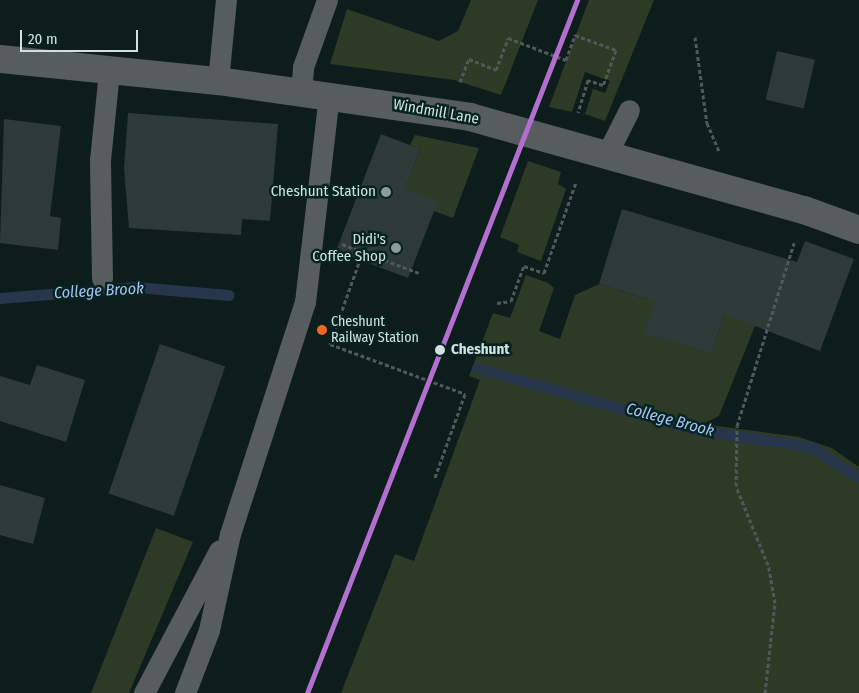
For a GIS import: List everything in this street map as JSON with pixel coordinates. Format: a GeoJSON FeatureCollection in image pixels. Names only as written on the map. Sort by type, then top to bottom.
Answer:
{"type":"FeatureCollection","features":[{"type":"Feature","properties":{"kind":"street","name":"Windmill Lane"},"geometry":{"type":"LineString","coordinates":[[0,59],[301,92],[470,117],[804,210],[859,230]]}},
{"type":"Feature","properties":{"kind":"lane"},"geometry":{"type":"LineString","coordinates":[[218,82],[226,0]]}},
{"type":"Feature","properties":{"kind":"lane"},"geometry":{"type":"LineString","coordinates":[[301,92],[303,67],[326,0]]}},
{"type":"Feature","properties":{"kind":"lane"},"geometry":{"type":"LineString","coordinates":[[102,278],[100,160],[109,71]]}},
{"type":"Feature","properties":{"kind":"lane"},"geometry":{"type":"LineString","coordinates":[[185,693],[209,630],[230,534],[305,302],[329,96]]}},
{"type":"Feature","properties":{"kind":"lane"},"geometry":{"type":"LineString","coordinates":[[607,154],[629,110]]}},
{"type":"Feature","properties":{"kind":"lane"},"geometry":{"type":"LineString","coordinates":[[144,693],[180,618],[230,534]]}},
{"type":"Feature","properties":{"kind":"path"},"geometry":{"type":"LineString","coordinates":[[460,82],[469,59],[496,70],[508,38],[566,60],[575,35],[616,50],[603,86],[588,80],[575,120]]}},
{"type":"Feature","properties":{"kind":"path"},"geometry":{"type":"LineString","coordinates":[[694,37],[707,123],[722,157]]}},
{"type":"Feature","properties":{"kind":"path"},"geometry":{"type":"LineString","coordinates":[[497,303],[511,300],[524,266],[544,273],[577,179]]}},
{"type":"Feature","properties":{"kind":"path"},"geometry":{"type":"LineString","coordinates":[[765,693],[775,603],[768,565],[736,486],[734,461],[736,426],[804,210]]}},
{"type":"Feature","properties":{"kind":"path"},"geometry":{"type":"LineString","coordinates":[[335,241],[419,273]]}},
{"type":"Feature","properties":{"kind":"path"},"geometry":{"type":"LineString","coordinates":[[363,251],[330,344],[465,394],[434,480]]}},
{"type":"Feature","properties":{"kind":"green space"},"geometry":{"type":"Polygon","coordinates":[[[471,0],[538,0],[501,95],[454,80],[330,64],[347,9],[439,41],[458,31],[471,0]]]}},
{"type":"Feature","properties":{"kind":"green space"},"geometry":{"type":"Polygon","coordinates":[[[589,0],[654,0],[605,121],[585,114],[593,89],[605,93],[610,81],[585,72],[572,112],[549,107],[589,0]]]}},
{"type":"Feature","properties":{"kind":"green space"},"geometry":{"type":"Polygon","coordinates":[[[415,135],[479,148],[453,218],[434,211],[405,189],[420,149],[410,145],[415,135]]]}},
{"type":"Feature","properties":{"kind":"green space"},"geometry":{"type":"Polygon","coordinates":[[[528,161],[561,172],[558,184],[566,189],[541,261],[517,252],[519,245],[500,237],[528,161]]]}},
{"type":"Feature","properties":{"kind":"green space"},"geometry":{"type":"Polygon","coordinates":[[[665,268],[645,334],[712,354],[727,304],[759,316],[719,416],[703,424],[799,437],[832,448],[859,467],[859,693],[341,693],[395,554],[414,561],[480,380],[469,376],[493,313],[510,318],[526,275],[548,283],[554,288],[539,331],[560,339],[575,295],[599,284],[647,299],[665,268]]]}},
{"type":"Feature","properties":{"kind":"green space"},"geometry":{"type":"Polygon","coordinates":[[[156,528],[193,542],[129,693],[91,693],[156,528]]]}},
{"type":"Feature","properties":{"kind":"building"},"geometry":{"type":"Polygon","coordinates":[[[777,51],[815,60],[804,108],[766,100],[777,51]]]}},
{"type":"Feature","properties":{"kind":"building"},"geometry":{"type":"Polygon","coordinates":[[[128,113],[278,124],[270,221],[242,219],[241,235],[129,228],[124,168],[128,113]]]}},
{"type":"Feature","properties":{"kind":"building"},"geometry":{"type":"Polygon","coordinates":[[[4,119],[61,126],[50,216],[61,218],[58,250],[0,243],[4,119]]]}},
{"type":"Feature","properties":{"kind":"building","name":"Cheshunt Station"},"geometry":{"type":"Polygon","coordinates":[[[381,134],[420,149],[405,189],[438,201],[408,278],[336,251],[381,134]]]}},
{"type":"Feature","properties":{"kind":"building"},"geometry":{"type":"Polygon","coordinates":[[[622,209],[797,262],[805,241],[854,259],[820,351],[724,314],[712,354],[644,334],[654,301],[599,284],[622,209]]]}},
{"type":"Feature","properties":{"kind":"building"},"geometry":{"type":"Polygon","coordinates":[[[160,344],[225,366],[174,516],[109,493],[160,344]]]}},
{"type":"Feature","properties":{"kind":"building"},"geometry":{"type":"Polygon","coordinates":[[[37,365],[85,380],[66,442],[0,421],[0,376],[30,385],[37,365]]]}},
{"type":"Feature","properties":{"kind":"building"},"geometry":{"type":"Polygon","coordinates":[[[0,485],[45,498],[33,544],[0,535],[0,485]]]}},
{"type":"Feature","properties":{"kind":"waterway","name":"College Brook"},"geometry":{"type":"LineString","coordinates":[[0,298],[136,287],[229,295]]}},
{"type":"Feature","properties":{"kind":"waterway","name":"College Brook"},"geometry":{"type":"LineString","coordinates":[[477,368],[697,430],[811,447],[859,478]]}},
{"type":"Feature","properties":{"kind":"transit line"},"geometry":{"type":"LineString","coordinates":[[307,693],[577,0]]}},
{"type":"Feature","properties":{"kind":"place","name":"Cheshunt Station"},"geometry":{"type":"Point","coordinates":[386,192]}},
{"type":"Feature","properties":{"kind":"place","name":"Didi's Coffee Shop"},"geometry":{"type":"Point","coordinates":[396,248]}},
{"type":"Feature","properties":{"kind":"place","name":"Cheshunt Railway Station"},"geometry":{"type":"Point","coordinates":[322,330]}},
{"type":"Feature","properties":{"kind":"place","name":"Cheshunt"},"geometry":{"type":"Point","coordinates":[440,350]}}]}
